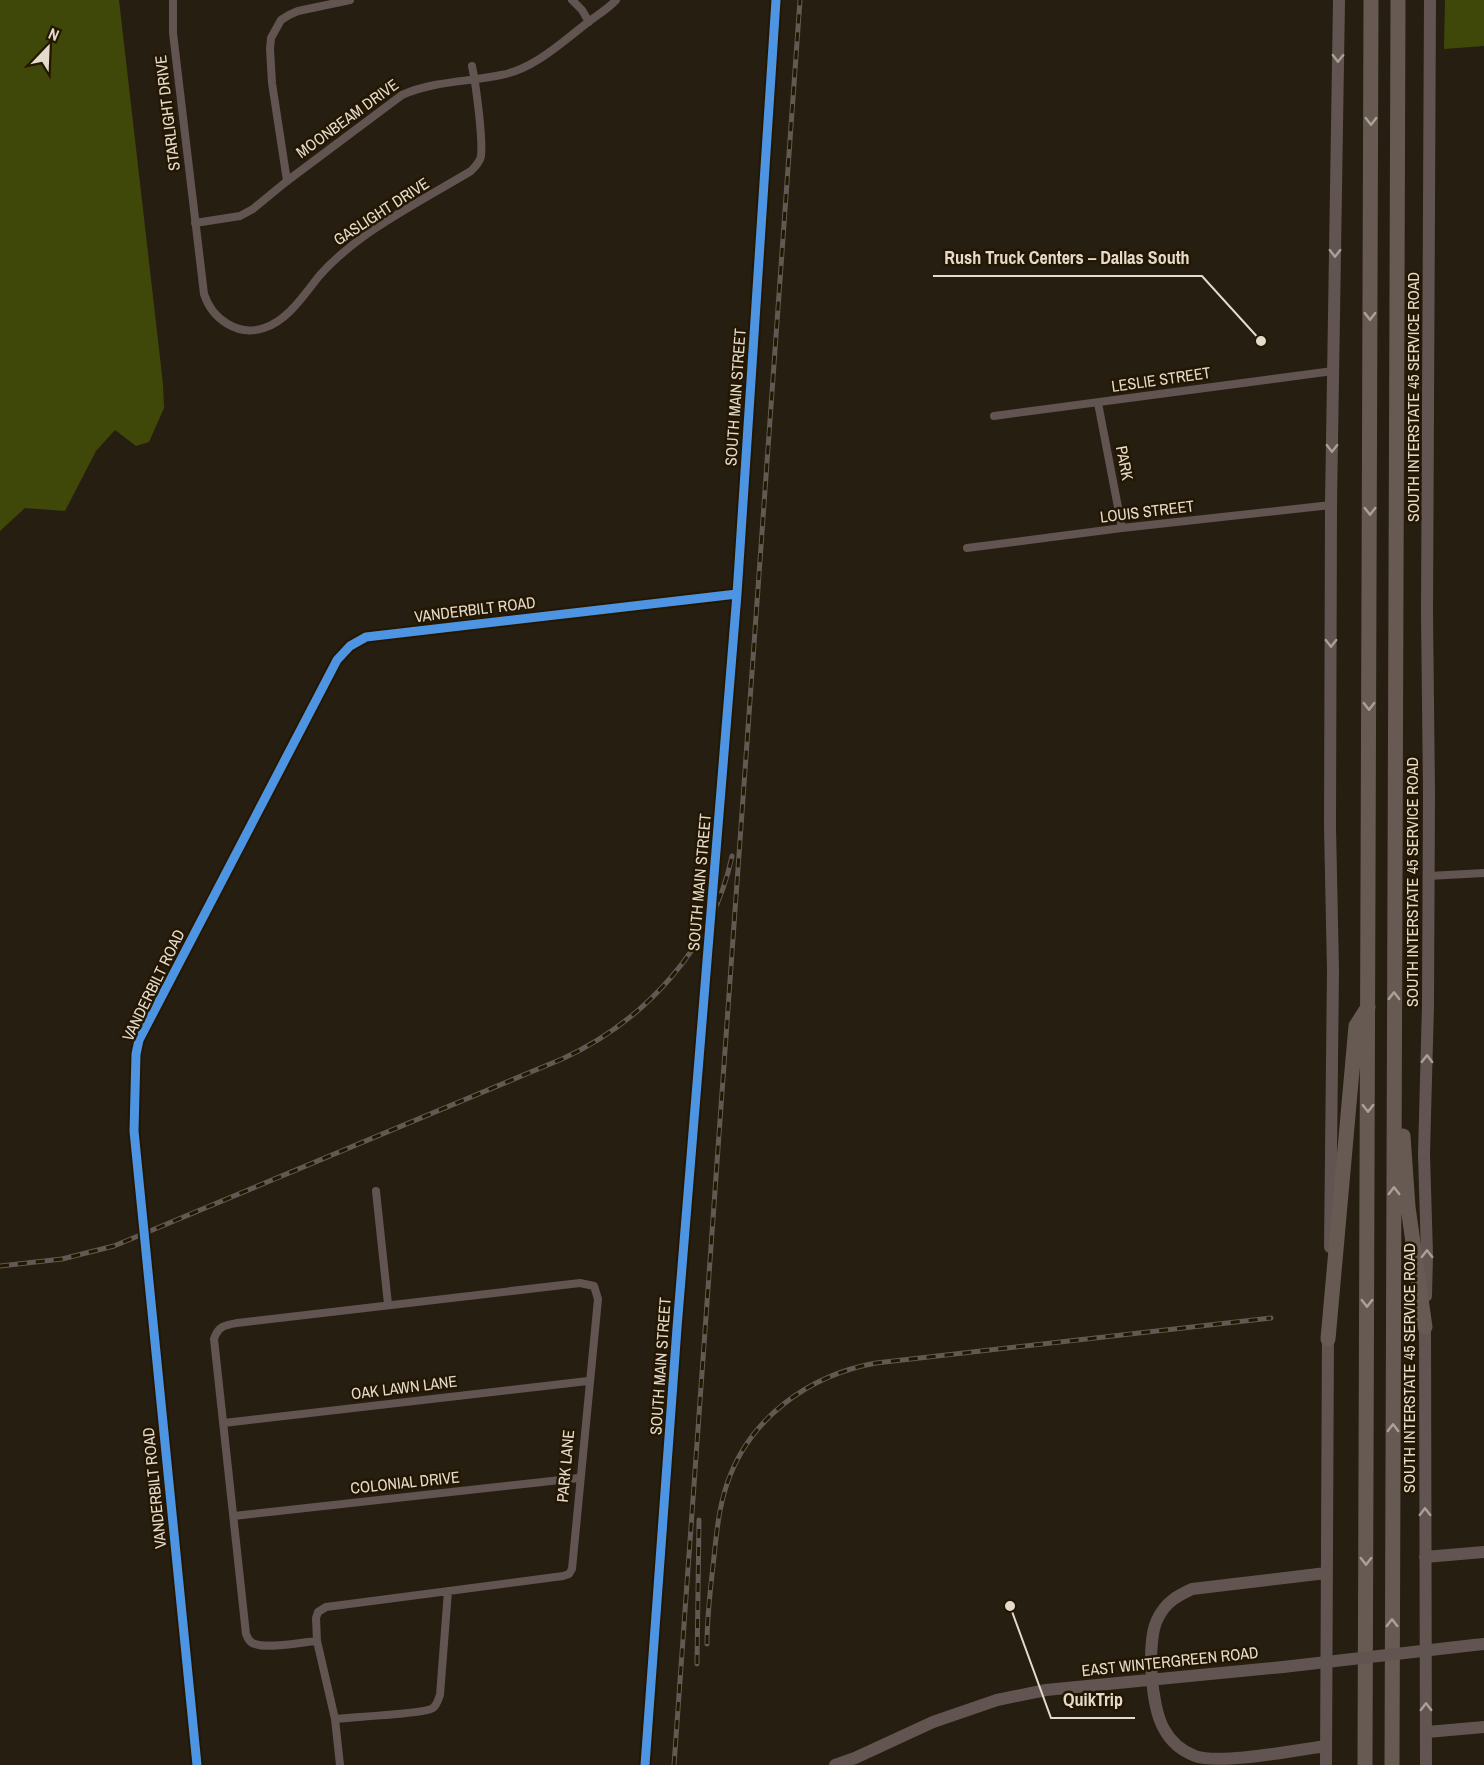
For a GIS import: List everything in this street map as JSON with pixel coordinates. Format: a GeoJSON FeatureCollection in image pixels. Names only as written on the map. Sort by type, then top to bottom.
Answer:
{"type":"FeatureCollection","features":[{"type":"Feature","properties":{"kind":"highway"},"geometry":{"type":"LineString","coordinates":[[1365,1765],[1371,0]]}},
{"type":"Feature","properties":{"kind":"highway"},"geometry":{"type":"LineString","coordinates":[[1392,1765],[1398,0]]}},
{"type":"Feature","properties":{"kind":"highway"},"geometry":{"type":"LineString","coordinates":[[1328,1339],[1356,1026],[1368,1007]]}},
{"type":"Feature","properties":{"kind":"highway"},"geometry":{"type":"LineString","coordinates":[[1394,1068],[1401,1107],[1408,1207],[1417,1287],[1425,1327]]}},
{"type":"Feature","properties":{"kind":"main road"},"geometry":{"type":"LineString","coordinates":[[1326,1765],[1333,970],[1330,849],[1331,505],[1339,0]]}},
{"type":"Feature","properties":{"kind":"main road","name":"SOUTH INTERSTATE 45 SERVICE ROAD"},"geometry":{"type":"LineString","coordinates":[[1426,1765],[1425,1327],[1427,1255],[1424,1154],[1429,993],[1430,0]]}},
{"type":"Feature","properties":{"kind":"main road"},"geometry":{"type":"LineString","coordinates":[[1425,1557],[1484,1552]]}},
{"type":"Feature","properties":{"kind":"main road"},"geometry":{"type":"LineString","coordinates":[[1326,1573],[1192,1589],[1177,1596],[1169,1601],[1162,1610],[1153,1631],[1151,1655],[1157,1712],[1163,1729],[1180,1748],[1196,1756],[1222,1759],[1326,1746]]}},
{"type":"Feature","properties":{"kind":"main road","name":"EAST WINTERGREEN ROAD"},"geometry":{"type":"LineString","coordinates":[[835,1765],[933,1722],[997,1700],[1046,1689],[1283,1667],[1479,1644]]}},
{"type":"Feature","properties":{"kind":"main road"},"geometry":{"type":"LineString","coordinates":[[1427,1732],[1484,1727]]}},
{"type":"Feature","properties":{"kind":"street","name":"STARLIGHT DRIVE"},"geometry":{"type":"LineString","coordinates":[[173,0],[172,33],[195,223]]}},
{"type":"Feature","properties":{"kind":"street"},"geometry":{"type":"LineString","coordinates":[[286,181],[272,83],[271,38],[280,20],[289,15],[350,0]]}},
{"type":"Feature","properties":{"kind":"street"},"geometry":{"type":"LineString","coordinates":[[572,0],[589,22]]}},
{"type":"Feature","properties":{"kind":"street","name":"MOONBEAM DRIVE"},"geometry":{"type":"LineString","coordinates":[[195,223],[240,216],[253,209],[286,181],[402,94],[438,84],[503,75],[519,69],[552,50],[616,0]]}},
{"type":"Feature","properties":{"kind":"street","name":"SOUTH MAIN STREET"},"geometry":{"type":"LineString","coordinates":[[645,1765],[677,1328],[737,594],[776,0]]}},
{"type":"Feature","properties":{"kind":"street","name":"GASLIGHT DRIVE"},"geometry":{"type":"LineString","coordinates":[[195,223],[204,294],[213,313],[235,328],[252,331],[272,325],[289,312],[332,262],[352,245],[476,166],[481,157],[481,146],[472,66]]}},
{"type":"Feature","properties":{"kind":"street","name":"LESLIE STREET"},"geometry":{"type":"LineString","coordinates":[[994,416],[1332,371]]}},
{"type":"Feature","properties":{"kind":"street","name":"PARK"},"geometry":{"type":"LineString","coordinates":[[1098,403],[1122,528]]}},
{"type":"Feature","properties":{"kind":"street","name":"LOUIS STREET"},"geometry":{"type":"LineString","coordinates":[[967,548],[1331,505]]}},
{"type":"Feature","properties":{"kind":"street","name":"VANDERBILT ROAD"},"geometry":{"type":"LineString","coordinates":[[197,1765],[134,1131],[136,1054],[139,1040],[338,660],[350,646],[366,637],[737,594]]}},
{"type":"Feature","properties":{"kind":"street"},"geometry":{"type":"LineString","coordinates":[[1428,876],[1484,873]]}},
{"type":"Feature","properties":{"kind":"street"},"geometry":{"type":"LineString","coordinates":[[376,1191],[388,1304]]}},
{"type":"Feature","properties":{"kind":"street","name":"PARK LANE"},"geometry":{"type":"LineString","coordinates":[[317,1641],[267,1646],[256,1645],[249,1641],[244,1625],[214,1339],[217,1330],[224,1325],[388,1304],[588,1284],[594,1286],[598,1299],[588,1381],[572,1569],[569,1574],[563,1576],[326,1607],[318,1612],[317,1641],[335,1719],[340,1765]]}},
{"type":"Feature","properties":{"kind":"street","name":"OAK LAWN LANE"},"geometry":{"type":"LineString","coordinates":[[224,1423],[588,1381]]}},
{"type":"Feature","properties":{"kind":"street","name":"COLONIAL DRIVE"},"geometry":{"type":"LineString","coordinates":[[234,1515],[579,1478]]}},
{"type":"Feature","properties":{"kind":"street"},"geometry":{"type":"LineString","coordinates":[[335,1719],[417,1712],[432,1708],[437,1703],[440,1695],[448,1591]]}},
{"type":"Feature","properties":{"kind":"green space"},"geometry":{"type":"Polygon","coordinates":[[[0,0],[119,0],[164,408],[149,442],[136,446],[115,430],[96,451],[65,511],[25,508],[0,531],[0,0]]]}},
{"type":"Feature","properties":{"kind":"green space"},"geometry":{"type":"Polygon","coordinates":[[[1445,0],[1484,0],[1484,46],[1444,49],[1445,0]]]}},
{"type":"Feature","properties":{"kind":"railway"},"geometry":{"type":"LineString","coordinates":[[674,1765],[800,0]]}},
{"type":"Feature","properties":{"kind":"railway"},"geometry":{"type":"LineString","coordinates":[[0,1266],[62,1259],[114,1246],[562,1059],[592,1043],[621,1024],[647,1002],[692,950],[709,921],[723,889],[732,856]]}},
{"type":"Feature","properties":{"kind":"railway"},"geometry":{"type":"LineString","coordinates":[[707,1644],[716,1535],[727,1484],[737,1460],[750,1439],[766,1420],[805,1389],[851,1369],[876,1363],[1271,1318]]}},
{"type":"Feature","properties":{"kind":"railway"},"geometry":{"type":"LineString","coordinates":[[697,1664],[699,1520]]}},
{"type":"Feature","properties":{"kind":"cycle path"},"geometry":{"type":"LineString","coordinates":[[645,1765],[677,1328],[737,594],[776,0]]}},
{"type":"Feature","properties":{"kind":"cycle path"},"geometry":{"type":"LineString","coordinates":[[197,1765],[134,1131],[136,1054],[139,1040],[337,660],[350,646],[366,637],[737,594]]}},
{"type":"Feature","properties":{"kind":"place","name":"Rush Truck Centers – Dallas South"},"geometry":{"type":"Point","coordinates":[1261,341]}},
{"type":"Feature","properties":{"kind":"place","name":"QuikTrip"},"geometry":{"type":"Point","coordinates":[1010,1606]}}]}
